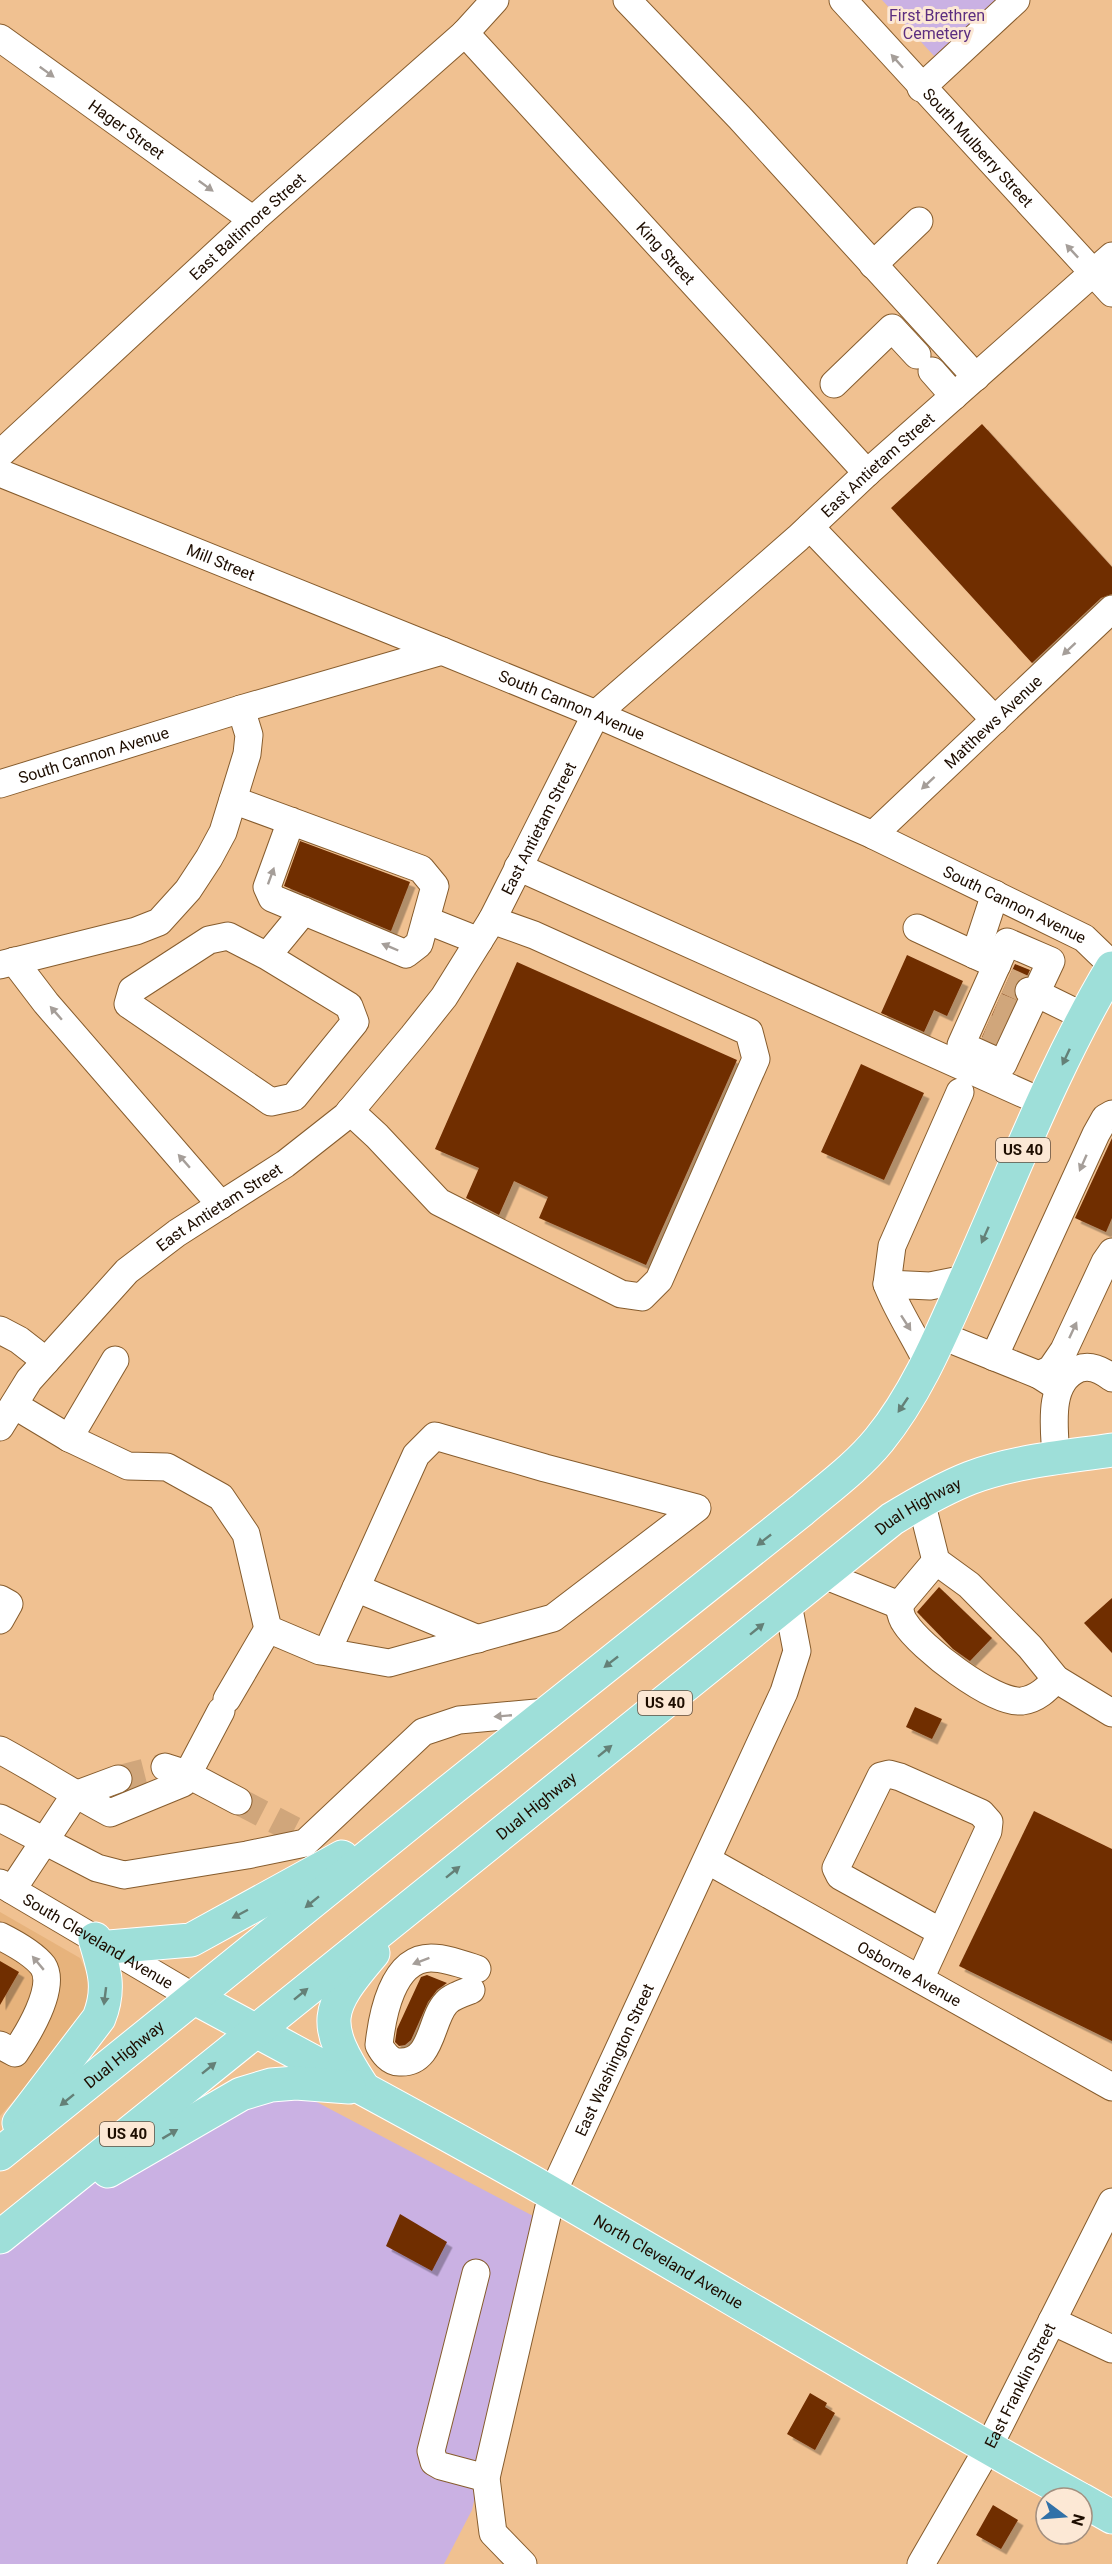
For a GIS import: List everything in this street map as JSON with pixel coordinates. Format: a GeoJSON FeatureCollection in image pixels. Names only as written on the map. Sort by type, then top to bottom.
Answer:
{"type":"FeatureCollection","features":[{"type":"Feature","properties":{"kind":"main road","name":"US 40"},"geometry":{"type":"LineString","coordinates":[[933,1348],[1048,1095],[1112,967]]}},
{"type":"Feature","properties":{"kind":"main road","name":"Dual Highway"},"geometry":{"type":"LineString","coordinates":[[0,2154],[802,1510],[852,1467],[879,1440],[910,1395],[933,1348]]}},
{"type":"Feature","properties":{"kind":"main road","name":"Dual Highway"},"geometry":{"type":"LineString","coordinates":[[6,2233],[255,2030],[892,1519],[921,1501],[973,1477],[1023,1464],[1112,1450]]}},
{"type":"Feature","properties":{"kind":"main road"},"geometry":{"type":"LineString","coordinates":[[0,2148],[99,2018],[106,2002],[102,1943],[191,1940],[338,1860],[453,1788]]}},
{"type":"Feature","properties":{"kind":"main road"},"geometry":{"type":"LineString","coordinates":[[363,2088],[343,2057],[336,2039],[333,2018],[336,2003],[348,1982],[418,1900]]}},
{"type":"Feature","properties":{"kind":"main road","name":"North Cleveland Avenue"},"geometry":{"type":"LineString","coordinates":[[195,1998],[363,2088],[552,2194],[1056,2486]]}},
{"type":"Feature","properties":{"kind":"main road"},"geometry":{"type":"LineString","coordinates":[[6,2233],[241,2094],[271,2085],[296,2083],[363,2088]]}},
{"type":"Feature","properties":{"kind":"main road"},"geometry":{"type":"LineString","coordinates":[[1094,2507],[1112,2517]]}},
{"type":"Feature","properties":{"kind":"street"},"geometry":{"type":"LineString","coordinates":[[627,0],[976,377]]}},
{"type":"Feature","properties":{"kind":"street","name":"South Mulberry Street"},"geometry":{"type":"LineString","coordinates":[[843,0],[921,88],[1102,265],[1112,293]]}},
{"type":"Feature","properties":{"kind":"street"},"geometry":{"type":"LineString","coordinates":[[921,88],[1016,0]]}},
{"type":"Feature","properties":{"kind":"street","name":"East Baltimore Street"},"geometry":{"type":"LineString","coordinates":[[0,454],[477,12]]}},
{"type":"Feature","properties":{"kind":"street","name":"King Street"},"geometry":{"type":"LineString","coordinates":[[477,12],[867,473]]}},
{"type":"Feature","properties":{"kind":"street","name":"Hager Street"},"geometry":{"type":"LineString","coordinates":[[0,38],[253,220]]}},
{"type":"Feature","properties":{"kind":"street"},"geometry":{"type":"LineString","coordinates":[[873,265],[919,221]]}},
{"type":"Feature","properties":{"kind":"street","name":"East Antietam Street"},"geometry":{"type":"LineString","coordinates":[[0,1427],[29,1380],[127,1272],[177,1233],[285,1164],[350,1111],[444,998],[486,930],[596,714],[810,527],[867,473],[1102,265]]}},
{"type":"Feature","properties":{"kind":"street"},"geometry":{"type":"LineString","coordinates":[[834,384],[892,328],[954,396]]}},
{"type":"Feature","properties":{"kind":"street"},"geometry":{"type":"LineString","coordinates":[[919,357],[927,345],[950,349]]}},
{"type":"Feature","properties":{"kind":"street","name":"Mill Street"},"geometry":{"type":"LineString","coordinates":[[0,473],[442,651]]}},
{"type":"Feature","properties":{"kind":"street"},"geometry":{"type":"LineString","coordinates":[[810,527],[995,720]]}},
{"type":"Feature","properties":{"kind":"street","name":"Matthews Avenue"},"geometry":{"type":"LineString","coordinates":[[873,835],[1112,609]]}},
{"type":"Feature","properties":{"kind":"street","name":"South Cannon Avenue"},"geometry":{"type":"LineString","coordinates":[[0,784],[241,709],[442,651],[596,714],[873,835],[1084,938],[1112,967]]}},
{"type":"Feature","properties":{"kind":"street"},"geometry":{"type":"LineString","coordinates":[[7,963],[136,931],[159,922],[188,890],[223,832],[247,754],[249,735],[241,709]]}},
{"type":"Feature","properties":{"kind":"street"},"geometry":{"type":"LineString","coordinates":[[233,800],[291,821],[421,869],[435,886],[419,944],[406,954],[272,898],[267,887],[291,821]]}},
{"type":"Feature","properties":{"kind":"street"},"geometry":{"type":"LineString","coordinates":[[518,867],[1048,1095]]}},
{"type":"Feature","properties":{"kind":"street"},"geometry":{"type":"LineString","coordinates":[[995,894],[1003,1001],[1003,1064]]}},
{"type":"Feature","properties":{"kind":"street"},"geometry":{"type":"LineString","coordinates":[[267,956],[304,911]]}},
{"type":"Feature","properties":{"kind":"street"},"geometry":{"type":"LineString","coordinates":[[350,1111],[377,1136],[439,1202],[621,1294],[642,1297],[659,1280],[756,1059],[749,1032],[534,935],[426,920]]}},
{"type":"Feature","properties":{"kind":"street"},"geometry":{"type":"LineString","coordinates":[[917,928],[1003,1001],[1085,1017]]}},
{"type":"Feature","properties":{"kind":"street"},"geometry":{"type":"LineString","coordinates":[[136,931],[171,964]]}},
{"type":"Feature","properties":{"kind":"street"},"geometry":{"type":"LineString","coordinates":[[228,936],[267,956],[349,1006],[355,1022],[294,1097],[271,1102],[128,1004],[132,990],[209,940],[228,936]]}},
{"type":"Feature","properties":{"kind":"street"},"geometry":{"type":"LineString","coordinates":[[7,963],[46,1003],[221,1205]]}},
{"type":"Feature","properties":{"kind":"street"},"geometry":{"type":"LineString","coordinates":[[1003,1001],[961,1045],[1003,1064],[1048,1095]]}},
{"type":"Feature","properties":{"kind":"street"},"geometry":{"type":"LineString","coordinates":[[960,1092],[892,1246],[887,1284],[896,1306],[914,1334],[933,1348],[994,1357],[1049,1381],[1084,1366],[1095,1368],[1112,1378]]}},
{"type":"Feature","properties":{"kind":"street"},"geometry":{"type":"LineString","coordinates":[[994,1357],[1096,1134],[1105,1118],[1112,1114]]}},
{"type":"Feature","properties":{"kind":"street"},"geometry":{"type":"LineString","coordinates":[[1056,1459],[1055,1405],[1049,1381],[1051,1369],[1064,1350],[1105,1262],[1112,1252]]}},
{"type":"Feature","properties":{"kind":"street"},"geometry":{"type":"LineString","coordinates":[[887,1284],[930,1286],[965,1280]]}},
{"type":"Feature","properties":{"kind":"street"},"geometry":{"type":"LineString","coordinates":[[0,1330],[19,1340],[46,1361]]}},
{"type":"Feature","properties":{"kind":"street"},"geometry":{"type":"LineString","coordinates":[[69,1438],[115,1360]]}},
{"type":"Feature","properties":{"kind":"street"},"geometry":{"type":"LineString","coordinates":[[14,1405],[69,1438],[128,1466],[167,1467],[221,1497],[246,1534],[268,1629],[224,1705],[176,1771]]}},
{"type":"Feature","properties":{"kind":"street"},"geometry":{"type":"LineString","coordinates":[[268,1629],[327,1652],[389,1663],[553,1618],[697,1508],[435,1436],[416,1455],[327,1652]]}},
{"type":"Feature","properties":{"kind":"street"},"geometry":{"type":"LineString","coordinates":[[921,1501],[936,1561],[969,1585],[1030,1647],[1056,1679],[1112,1713]]}},
{"type":"Feature","properties":{"kind":"street"},"geometry":{"type":"LineString","coordinates":[[899,1605],[936,1561]]}},
{"type":"Feature","properties":{"kind":"street"},"geometry":{"type":"LineString","coordinates":[[824,1575],[899,1605]]}},
{"type":"Feature","properties":{"kind":"street"},"geometry":{"type":"LineString","coordinates":[[356,1588],[478,1639]]}},
{"type":"Feature","properties":{"kind":"street"},"geometry":{"type":"LineString","coordinates":[[0,1599],[9,1604],[0,1620]]}},
{"type":"Feature","properties":{"kind":"street","name":"East Washington Street"},"geometry":{"type":"LineString","coordinates":[[523,2564],[493,2533],[486,2478],[552,2194],[784,1692],[797,1651],[788,1604]]}},
{"type":"Feature","properties":{"kind":"street"},"geometry":{"type":"LineString","coordinates":[[899,1605],[904,1622],[914,1634],[959,1673],[995,1695],[1014,1701],[1025,1701],[1042,1694],[1056,1679]]}},
{"type":"Feature","properties":{"kind":"street"},"geometry":{"type":"LineString","coordinates":[[0,1818],[97,1868],[124,1875],[247,1855],[305,1843],[309,1833],[423,1732],[459,1720],[548,1712]]}},
{"type":"Feature","properties":{"kind":"street"},"geometry":{"type":"LineString","coordinates":[[0,1750],[110,1813],[183,1783],[176,1771]]}},
{"type":"Feature","properties":{"kind":"street"},"geometry":{"type":"LineString","coordinates":[[176,1771],[238,1801]]}},
{"type":"Feature","properties":{"kind":"street"},"geometry":{"type":"LineString","coordinates":[[920,1979],[988,1831],[989,1822],[981,1813],[900,1777],[889,1774],[880,1776],[836,1868],[840,1876],[941,1932]]}},
{"type":"Feature","properties":{"kind":"street"},"geometry":{"type":"LineString","coordinates":[[6,1887],[45,1840],[75,1795],[118,1779]]}},
{"type":"Feature","properties":{"kind":"street"},"geometry":{"type":"LineString","coordinates":[[309,1833],[338,1860]]}},
{"type":"Feature","properties":{"kind":"street","name":"Osborne Avenue"},"geometry":{"type":"LineString","coordinates":[[707,1860],[1112,2087]]}},
{"type":"Feature","properties":{"kind":"street","name":"South Cleveland Avenue"},"geometry":{"type":"LineString","coordinates":[[6,1887],[195,1998]]}},
{"type":"Feature","properties":{"kind":"street"},"geometry":{"type":"LineString","coordinates":[[0,1936],[15,1943],[36,1959],[44,1968],[46,1983],[36,2021],[7,2049]]}},
{"type":"Feature","properties":{"kind":"street","name":"East Franklin Street"},"geometry":{"type":"LineString","coordinates":[[921,2564],[988,2448],[1112,2202]]}},
{"type":"Feature","properties":{"kind":"street"},"geometry":{"type":"LineString","coordinates":[[476,2273],[431,2451],[434,2462],[441,2466],[486,2478]]}},
{"type":"Feature","properties":{"kind":"street"},"geometry":{"type":"LineString","coordinates":[[1052,2321],[1112,2349]]}},
{"type":"Feature","properties":{"kind":"shaded area"},"geometry":{"type":"Polygon","coordinates":[[[0,1912],[80,1958],[91,1982],[80,2025],[0,2116],[0,1912]]]}},
{"type":"Feature","properties":{"kind":"green space","name":"First Brethren Cemetery"},"geometry":{"type":"Polygon","coordinates":[[[882,0],[998,0],[936,58],[882,0]]]}},
{"type":"Feature","properties":{"kind":"green space"},"geometry":{"type":"Polygon","coordinates":[[[292,2089],[537,2218],[472,2510],[444,2564],[0,2564],[0,2240],[185,2118],[292,2089]]]}},
{"type":"Feature","properties":{"kind":"building"},"geometry":{"type":"Polygon","coordinates":[[[982,424],[1112,567],[1112,594],[1101,598],[1032,663],[891,508],[982,424]]]}},
{"type":"Feature","properties":{"kind":"building"},"geometry":{"type":"Polygon","coordinates":[[[300,841],[410,882],[391,931],[284,886],[300,841]]]}},
{"type":"Feature","properties":{"kind":"building"},"geometry":{"type":"Polygon","coordinates":[[[907,955],[963,981],[947,1016],[934,1010],[924,1032],[881,1013],[907,955]]]}},
{"type":"Feature","properties":{"kind":"building"},"geometry":{"type":"Polygon","coordinates":[[[517,962],[737,1060],[646,1265],[539,1218],[548,1197],[514,1181],[499,1215],[466,1198],[479,1168],[435,1149],[517,962]]]}},
{"type":"Feature","properties":{"kind":"building"},"geometry":{"type":"Polygon","coordinates":[[[1015,964],[1030,970],[1027,976],[1019,979],[1014,986],[1016,999],[995,1043],[982,1037],[1015,964]]]}},
{"type":"Feature","properties":{"kind":"building"},"geometry":{"type":"Polygon","coordinates":[[[861,1064],[924,1093],[884,1180],[821,1152],[861,1064]]]}},
{"type":"Feature","properties":{"kind":"building"},"geometry":{"type":"Polygon","coordinates":[[[1112,1138],[1112,1218],[1106,1232],[1075,1218],[1112,1138]]]}},
{"type":"Feature","properties":{"kind":"building"},"geometry":{"type":"Polygon","coordinates":[[[939,1587],[992,1638],[970,1661],[953,1649],[917,1612],[939,1587]]]}},
{"type":"Feature","properties":{"kind":"building"},"geometry":{"type":"Polygon","coordinates":[[[1112,1598],[1112,1653],[1084,1623],[1112,1598]]]}},
{"type":"Feature","properties":{"kind":"building"},"geometry":{"type":"Polygon","coordinates":[[[915,1707],[942,1719],[932,1739],[906,1727],[915,1707]]]}},
{"type":"Feature","properties":{"kind":"building"},"geometry":{"type":"Polygon","coordinates":[[[1034,1811],[1112,1849],[1112,2041],[959,1966],[1034,1811]]]}},
{"type":"Feature","properties":{"kind":"building"},"geometry":{"type":"Polygon","coordinates":[[[0,1961],[19,1972],[0,2005],[0,1961]]]}},
{"type":"Feature","properties":{"kind":"building"},"geometry":{"type":"Polygon","coordinates":[[[427,1975],[447,1983],[437,1990],[428,2002],[411,2040],[399,2046],[395,2042],[397,2029],[421,1977],[427,1975]]]}},
{"type":"Feature","properties":{"kind":"building"},"geometry":{"type":"Polygon","coordinates":[[[400,2214],[447,2242],[432,2271],[386,2246],[400,2214]]]}},
{"type":"Feature","properties":{"kind":"building"},"geometry":{"type":"Polygon","coordinates":[[[810,2393],[827,2403],[825,2407],[835,2413],[815,2450],[787,2434],[810,2393]]]}},
{"type":"Feature","properties":{"kind":"building"},"geometry":{"type":"Polygon","coordinates":[[[993,2505],[1018,2520],[1001,2549],[976,2535],[993,2505]]]}},
{"type":"Feature","properties":{"kind":"tunnel"},"geometry":{"type":"LineString","coordinates":[[1007,981],[1029,991]]}},
{"type":"Feature","properties":{"kind":"tunnel"},"geometry":{"type":"LineString","coordinates":[[996,1006],[1018,1015]]}},
{"type":"Feature","properties":{"kind":"tunnel"},"geometry":{"type":"LineString","coordinates":[[986,1028],[1008,1037]]}},
{"type":"Feature","properties":{"kind":"tunnel"},"geometry":{"type":"LineString","coordinates":[[118,1779],[165,1767]]}},
{"type":"Feature","properties":{"kind":"tunnel"},"geometry":{"type":"LineString","coordinates":[[238,1801],[294,1830]]}}]}
